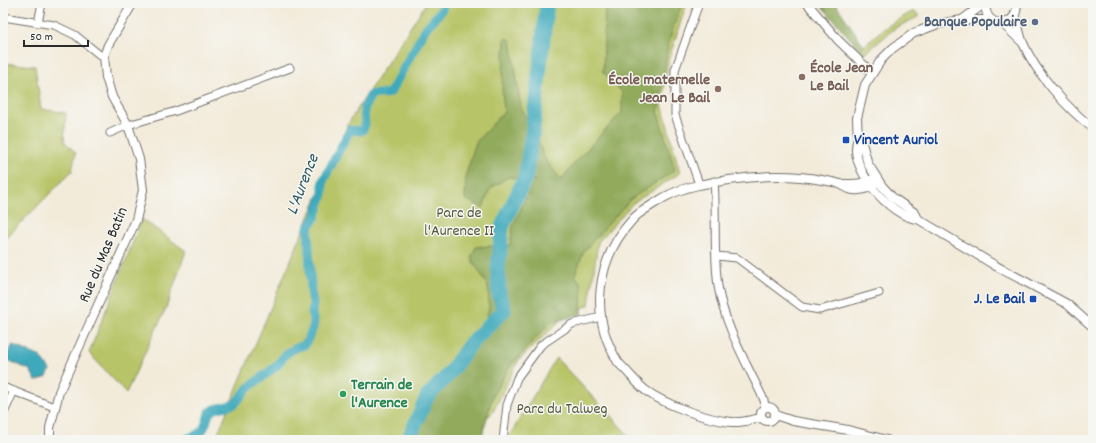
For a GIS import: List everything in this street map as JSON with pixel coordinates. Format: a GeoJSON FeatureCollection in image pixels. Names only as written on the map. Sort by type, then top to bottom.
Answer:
{"type":"FeatureCollection","features":[{"type":"Feature","properties":{"kind":"street"},"geometry":{"type":"LineString","coordinates":[[38,23],[42,3]]}},
{"type":"Feature","properties":{"kind":"street"},"geometry":{"type":"LineString","coordinates":[[3,17],[54,26],[75,35],[99,54],[104,56],[108,45],[134,3]]}},
{"type":"Feature","properties":{"kind":"street"},"geometry":{"type":"LineString","coordinates":[[699,3],[675,70],[675,115],[699,184]]}},
{"type":"Feature","properties":{"kind":"street"},"geometry":{"type":"LineString","coordinates":[[807,3],[838,40],[872,73]]}},
{"type":"Feature","properties":{"kind":"street"},"geometry":{"type":"LineString","coordinates":[[962,20],[986,3]]}},
{"type":"Feature","properties":{"kind":"street"},"geometry":{"type":"LineString","coordinates":[[986,3],[986,13],[992,20]]}},
{"type":"Feature","properties":{"kind":"street"},"geometry":{"type":"LineString","coordinates":[[1016,3],[1015,14],[1023,43]]}},
{"type":"Feature","properties":{"kind":"street"},"geometry":{"type":"LineString","coordinates":[[1002,23],[1010,20],[1015,14]]}},
{"type":"Feature","properties":{"kind":"street"},"geometry":{"type":"LineString","coordinates":[[874,182],[862,169],[856,144],[858,139],[857,118],[865,85],[881,60],[893,48],[914,33],[938,24],[962,20],[992,20],[1002,23],[1023,43],[1043,76],[1061,99],[1093,128]]}},
{"type":"Feature","properties":{"kind":"street","name":"Rue du Mas Batin"},"geometry":{"type":"LineString","coordinates":[[50,440],[50,428],[54,407],[59,392],[136,220],[143,190],[139,159],[128,126],[112,97],[106,77],[104,56]]}},
{"type":"Feature","properties":{"kind":"street"},"geometry":{"type":"LineString","coordinates":[[110,133],[290,68]]}},
{"type":"Feature","properties":{"kind":"street"},"geometry":{"type":"LineString","coordinates":[[858,139],[862,143],[880,198],[888,206],[911,219],[918,219],[996,266],[1067,304],[1093,327]]}},
{"type":"Feature","properties":{"kind":"street"},"geometry":{"type":"LineString","coordinates":[[850,184],[862,169]]}},
{"type":"Feature","properties":{"kind":"street"},"geometry":{"type":"LineString","coordinates":[[775,415],[774,418],[769,420],[764,420],[762,418],[734,423],[699,415],[664,401],[645,390],[618,362],[606,335],[601,317],[601,288],[605,266],[616,242],[633,218],[667,196],[699,184],[763,175],[784,175],[822,180],[839,184],[874,182]]}},
{"type":"Feature","properties":{"kind":"street"},"geometry":{"type":"LineString","coordinates":[[714,181],[718,286],[727,321],[743,358],[764,400],[765,407],[761,412],[762,418]]}},
{"type":"Feature","properties":{"kind":"street"},"geometry":{"type":"LineString","coordinates":[[839,184],[850,190],[860,190],[874,182]]}},
{"type":"Feature","properties":{"kind":"street"},"geometry":{"type":"LineString","coordinates":[[716,256],[737,258],[802,307],[820,310],[879,293]]}},
{"type":"Feature","properties":{"kind":"street"},"geometry":{"type":"LineString","coordinates":[[503,440],[507,405],[517,378],[541,345],[572,324],[601,317]]}},
{"type":"Feature","properties":{"kind":"street"},"geometry":{"type":"LineString","coordinates":[[3,387],[54,407]]}},
{"type":"Feature","properties":{"kind":"street"},"geometry":{"type":"LineString","coordinates":[[3,415],[14,392]]}},
{"type":"Feature","properties":{"kind":"street"},"geometry":{"type":"LineString","coordinates":[[765,407],[772,408],[775,411],[775,415]]}},
{"type":"Feature","properties":{"kind":"street"},"geometry":{"type":"LineString","coordinates":[[775,415],[793,421],[834,427],[887,440]]}},
{"type":"Feature","properties":{"kind":"green space","name":"Parc de l'Aurence II"},"geometry":{"type":"Polygon","coordinates":[[[426,3],[687,3],[669,58],[662,105],[680,173],[633,203],[598,242],[589,305],[565,316],[518,361],[493,412],[463,440],[215,440],[349,122],[426,3]]]}},
{"type":"Feature","properties":{"kind":"green space"},"geometry":{"type":"Polygon","coordinates":[[[605,3],[682,3],[668,44],[658,113],[675,170],[631,199],[584,251],[575,275],[582,285],[581,314],[550,323],[511,365],[493,395],[481,440],[403,440],[410,421],[439,379],[485,323],[489,308],[488,286],[471,258],[476,247],[510,245],[513,226],[534,180],[508,177],[490,189],[483,208],[465,199],[466,174],[476,142],[504,112],[502,87],[505,38],[511,40],[521,108],[536,132],[543,156],[561,180],[579,158],[622,112],[622,92],[603,72],[605,3]]]}},
{"type":"Feature","properties":{"kind":"green space"},"geometry":{"type":"Polygon","coordinates":[[[819,3],[835,3],[864,46],[860,50],[819,3]]]}},
{"type":"Feature","properties":{"kind":"green space"},"geometry":{"type":"Polygon","coordinates":[[[912,12],[915,12],[920,16],[895,28],[867,52],[860,50],[884,29],[912,12]]]}},
{"type":"Feature","properties":{"kind":"green space"},"geometry":{"type":"Polygon","coordinates":[[[3,63],[35,66],[41,109],[66,113],[64,141],[76,153],[72,171],[3,241],[3,63]]]}},
{"type":"Feature","properties":{"kind":"green space"},"geometry":{"type":"Polygon","coordinates":[[[142,219],[186,251],[166,308],[126,393],[89,353],[142,219]]]}},
{"type":"Feature","properties":{"kind":"green space","name":"Parc du Talweg"},"geometry":{"type":"Polygon","coordinates":[[[556,358],[633,440],[507,440],[556,358]]]}},
{"type":"Feature","properties":{"kind":"water"},"geometry":{"type":"Polygon","coordinates":[[[13,345],[41,357],[50,370],[47,377],[36,381],[30,370],[8,360],[6,356],[13,345]]]}},
{"type":"Feature","properties":{"kind":"waterway","name":"L'Aurence"},"geometry":{"type":"LineString","coordinates":[[187,440],[203,430],[209,413],[215,409],[235,404],[248,388],[278,365],[286,354],[293,349],[305,345],[314,323],[312,314],[313,303],[311,292],[308,228],[315,218],[323,194],[323,181],[350,130],[362,131],[365,125],[364,108],[371,95],[390,93],[423,32],[440,12],[444,3]]}},
{"type":"Feature","properties":{"kind":"waterway","name":"L'Aurence"},"geometry":{"type":"LineString","coordinates":[[408,440],[427,397],[449,374],[470,344],[504,310],[499,294],[498,270],[502,227],[525,178],[533,129],[547,3]]}},
{"type":"Feature","properties":{"kind":"place","name":"Banque Populaire"},"geometry":{"type":"Point","coordinates":[1035,22]}},
{"type":"Feature","properties":{"kind":"place","name":"École Jean Le Bail"},"geometry":{"type":"Point","coordinates":[802,77]}},
{"type":"Feature","properties":{"kind":"place","name":"École maternelle Jean Le Bail"},"geometry":{"type":"Point","coordinates":[718,89]}},
{"type":"Feature","properties":{"kind":"place","name":"Vincent Auriol"},"geometry":{"type":"Point","coordinates":[846,140]}},
{"type":"Feature","properties":{"kind":"place","name":"J. Le Bail"},"geometry":{"type":"Point","coordinates":[1033,299]}},
{"type":"Feature","properties":{"kind":"place","name":"Terrain de l'Aurence"},"geometry":{"type":"Point","coordinates":[343,394]}}]}
